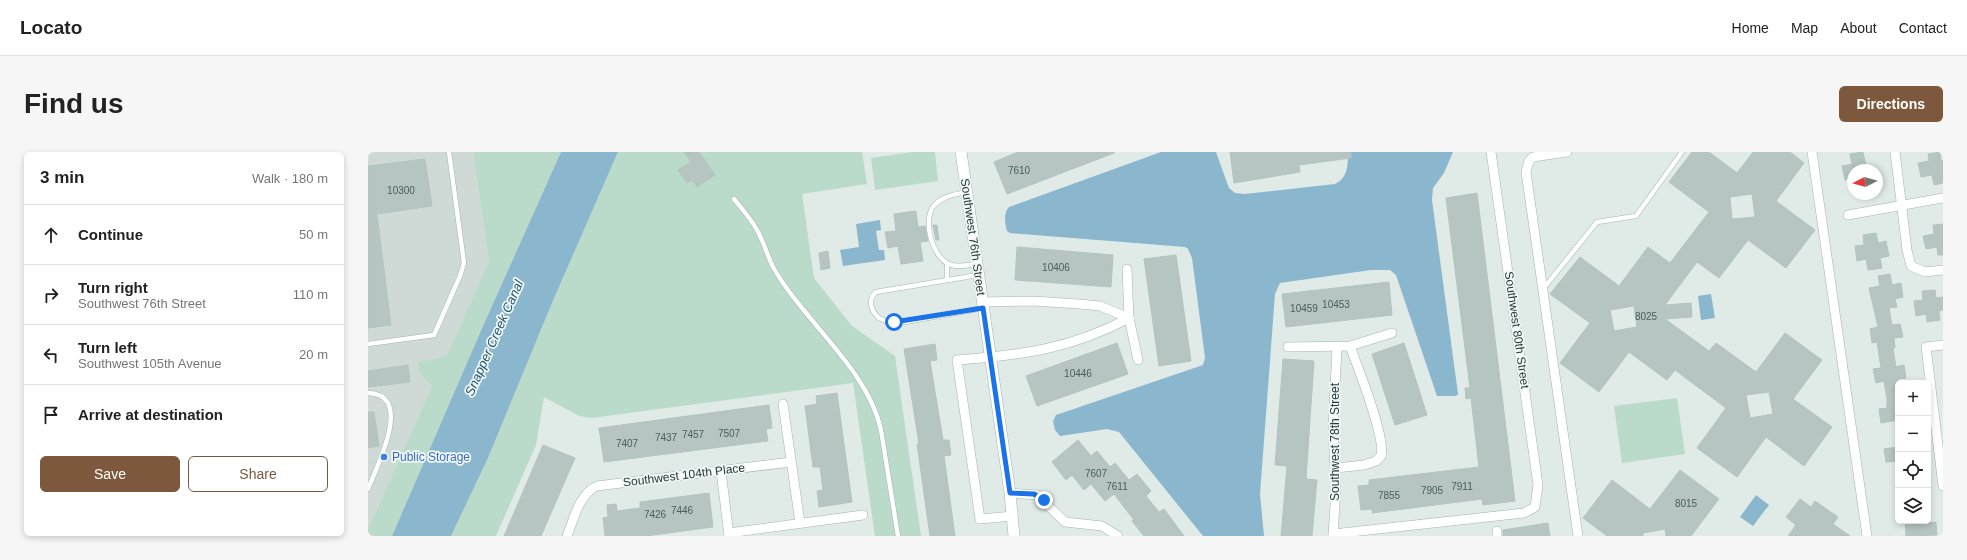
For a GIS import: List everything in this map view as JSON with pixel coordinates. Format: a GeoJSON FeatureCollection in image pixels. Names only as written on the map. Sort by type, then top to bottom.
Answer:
{"type":"FeatureCollection","features":[{"type":"Feature","properties":{"kind":"street","name":"Southwest 76th Street"},"geometry":{"type":"LineString","coordinates":[[961,152],[1010,493],[1014,536]]}},
{"type":"Feature","properties":{"kind":"street","name":"Southwest 80th Street"},"geometry":{"type":"LineString","coordinates":[[1333,535],[1524,513],[1535,507],[1538,485],[1491,152]]}},
{"type":"Feature","properties":{"kind":"street"},"geometry":{"type":"LineString","coordinates":[[1567,152],[1536,156],[1529,161],[1527,167],[1542,291],[1578,536]]}},
{"type":"Feature","properties":{"kind":"street"},"geometry":{"type":"LineString","coordinates":[[1812,152],[1867,536]]}},
{"type":"Feature","properties":{"kind":"street"},"geometry":{"type":"LineString","coordinates":[[1895,152],[1907,250],[1911,266],[1925,272],[1943,270]]}},
{"type":"Feature","properties":{"kind":"street"},"geometry":{"type":"LineString","coordinates":[[1848,215],[1902,207],[1943,198]]}},
{"type":"Feature","properties":{"kind":"street"},"geometry":{"type":"LineString","coordinates":[[1127,269],[1130,318],[1138,360]]}},
{"type":"Feature","properties":{"kind":"street"},"geometry":{"type":"LineString","coordinates":[[983,305],[1033,300],[1079,304],[1100,306],[1130,318]]}},
{"type":"Feature","properties":{"kind":"street"},"geometry":{"type":"LineString","coordinates":[[1013,516],[980,519],[957,360],[1012,356],[1047,349],[1102,332],[1130,318]]}},
{"type":"Feature","properties":{"kind":"street"},"geometry":{"type":"LineString","coordinates":[[1288,348],[1350,346],[1392,333]]}},
{"type":"Feature","properties":{"kind":"street"},"geometry":{"type":"LineString","coordinates":[[1943,345],[1926,347],[1943,486]]}},
{"type":"Feature","properties":{"kind":"street"},"geometry":{"type":"LineString","coordinates":[[1336,468],[1370,463],[1381,456],[1382,451],[1378,430],[1350,346]]}},
{"type":"Feature","properties":{"kind":"street","name":"Southwest 78th Street"},"geometry":{"type":"LineString","coordinates":[[1333,535],[1336,468],[1333,430],[1337,347]]}},
{"type":"Feature","properties":{"kind":"street"},"geometry":{"type":"LineString","coordinates":[[783,404],[800,523]]}},
{"type":"Feature","properties":{"kind":"street","name":"Southwest 104th Place"},"geometry":{"type":"LineString","coordinates":[[567,536],[583,499],[593,488],[602,485],[791,462]]}},
{"type":"Feature","properties":{"kind":"street"},"geometry":{"type":"LineString","coordinates":[[721,471],[729,535],[800,523],[863,515]]}},
{"type":"Feature","properties":{"kind":"street"},"geometry":{"type":"LineString","coordinates":[[1010,493],[1037,495],[1065,522],[1102,526],[1118,536]]}},
{"type":"Feature","properties":{"kind":"lane"},"geometry":{"type":"LineString","coordinates":[[368,344],[434,335],[460,276],[464,256],[449,152]]}},
{"type":"Feature","properties":{"kind":"lane"},"geometry":{"type":"LineString","coordinates":[[1542,291],[1597,222],[1636,216],[1682,152]]}},
{"type":"Feature","properties":{"kind":"lane"},"geometry":{"type":"LineString","coordinates":[[966,192],[944,197],[930,212],[934,248],[940,258],[946,263],[978,269]]}},
{"type":"Feature","properties":{"kind":"lane"},"geometry":{"type":"LineString","coordinates":[[734,199],[748,215],[760,235],[773,266],[799,306],[851,369],[871,401],[878,417],[881,430],[898,536]]}},
{"type":"Feature","properties":{"kind":"lane"},"geometry":{"type":"LineString","coordinates":[[946,263],[947,280]]}},
{"type":"Feature","properties":{"kind":"lane"},"geometry":{"type":"LineString","coordinates":[[978,269],[947,280],[876,292],[871,297],[871,305],[879,318],[894,322],[983,305]]}},
{"type":"Feature","properties":{"kind":"lane"},"geometry":{"type":"LineString","coordinates":[[368,393],[380,395],[388,404],[391,420],[388,439],[368,490]]}},
{"type":"Feature","properties":{"kind":"shaded area"},"geometry":{"type":"Polygon","coordinates":[[[368,152],[473,152],[489,261],[447,355],[436,359],[419,373],[432,386],[368,529],[368,152]]]}},
{"type":"Feature","properties":{"kind":"green space"},"geometry":{"type":"Polygon","coordinates":[[[473,152],[561,152],[483,326],[392,536],[368,536],[368,529],[432,386],[419,373],[418,362],[436,359],[447,355],[489,261],[473,152]]]}},
{"type":"Feature","properties":{"kind":"green space"},"geometry":{"type":"Polygon","coordinates":[[[618,152],[862,152],[867,184],[802,194],[814,278],[852,326],[895,356],[921,536],[875,536],[853,383],[591,418],[579,416],[544,397],[536,445],[496,536],[451,536],[488,458],[552,303],[618,152]]]}},
{"type":"Feature","properties":{"kind":"green space"},"geometry":{"type":"Polygon","coordinates":[[[913,152],[935,152],[938,181],[875,190],[871,158],[913,152]]]}},
{"type":"Feature","properties":{"kind":"green space"},"geometry":{"type":"Polygon","coordinates":[[[1677,398],[1685,454],[1622,463],[1614,406],[1677,398]]]}},
{"type":"Feature","properties":{"kind":"water","name":"Snapper Creek Canal"},"geometry":{"type":"Polygon","coordinates":[[[561,152],[618,152],[552,303],[488,458],[451,536],[392,536],[483,326],[561,152]]]}},
{"type":"Feature","properties":{"kind":"water"},"geometry":{"type":"Polygon","coordinates":[[[1161,152],[1216,152],[1229,188],[1235,193],[1245,194],[1335,184],[1345,175],[1348,152],[1453,152],[1444,173],[1433,188],[1432,200],[1458,394],[1456,396],[1437,396],[1396,275],[1390,270],[1371,270],[1280,283],[1275,294],[1260,494],[1264,536],[1203,536],[1119,432],[1107,429],[1060,436],[1055,430],[1053,421],[1056,415],[1203,365],[1205,358],[1192,258],[1188,249],[1185,247],[1010,233],[1007,231],[1005,219],[1007,209],[1161,152]]]}},
{"type":"Feature","properties":{"kind":"water"},"geometry":{"type":"Polygon","coordinates":[[[880,220],[881,230],[876,231],[879,250],[884,250],[885,260],[843,266],[840,250],[859,247],[856,224],[880,220]]]}},
{"type":"Feature","properties":{"kind":"water"},"geometry":{"type":"Polygon","coordinates":[[[1711,294],[1715,318],[1701,320],[1698,296],[1711,294]]]}},
{"type":"Feature","properties":{"kind":"water"},"geometry":{"type":"Polygon","coordinates":[[[1756,495],[1769,505],[1753,526],[1740,517],[1756,495]]]}},
{"type":"Feature","properties":{"kind":"building"},"geometry":{"type":"Polygon","coordinates":[[[684,152],[699,152],[715,175],[697,187],[692,180],[687,183],[678,170],[691,162],[684,152]]]}},
{"type":"Feature","properties":{"kind":"building"},"geometry":{"type":"Polygon","coordinates":[[[1018,152],[1114,153],[1007,194],[994,162],[1018,152]]]}},
{"type":"Feature","properties":{"kind":"building"},"geometry":{"type":"Polygon","coordinates":[[[1230,152],[1351,152],[1351,158],[1299,165],[1300,172],[1234,183],[1230,152]]]}},
{"type":"Feature","properties":{"kind":"building"},"geometry":{"type":"Polygon","coordinates":[[[1692,152],[1709,152],[1737,173],[1753,152],[1790,152],[1804,163],[1776,201],[1815,230],[1786,268],[1748,240],[1719,278],[1697,262],[1665,305],[1691,303],[1692,317],[1665,319],[1709,351],[1716,343],[1756,372],[1785,333],[1822,360],[1793,399],[1832,427],[1804,466],[1766,437],[1737,477],[1697,448],[1726,408],[1675,370],[1667,380],[1629,352],[1599,392],[1560,363],[1590,323],[1550,294],[1580,257],[1619,286],[1648,247],[1670,263],[1709,212],[1669,182],[1692,152]],[[1752,194],[1730,197],[1732,219],[1755,217],[1752,194]],[[1634,306],[1610,310],[1614,331],[1637,327],[1634,306]],[[1769,392],[1746,395],[1750,418],[1773,414],[1769,392]]]}},
{"type":"Feature","properties":{"kind":"building"},"geometry":{"type":"Polygon","coordinates":[[[1863,152],[1866,164],[1852,164],[1850,154],[1863,152]]]}},
{"type":"Feature","properties":{"kind":"building"},"geometry":{"type":"Polygon","coordinates":[[[1940,152],[1941,161],[1943,160],[1943,183],[1934,185],[1932,175],[1921,177],[1918,163],[1929,161],[1928,154],[1940,152]]]}},
{"type":"Feature","properties":{"kind":"building"},"geometry":{"type":"Polygon","coordinates":[[[425,159],[432,206],[377,214],[391,325],[368,328],[368,166],[425,159]]]}},
{"type":"Feature","properties":{"kind":"building"},"geometry":{"type":"Polygon","coordinates":[[[1847,165],[1847,180],[1845,180],[1842,166],[1847,165]]]}},
{"type":"Feature","properties":{"kind":"building"},"geometry":{"type":"Polygon","coordinates":[[[1477,193],[1515,501],[1483,505],[1482,499],[1372,513],[1372,509],[1361,510],[1358,486],[1369,485],[1369,480],[1479,467],[1471,398],[1466,399],[1465,388],[1470,388],[1446,198],[1477,193]]]}},
{"type":"Feature","properties":{"kind":"building"},"geometry":{"type":"Polygon","coordinates":[[[916,211],[918,227],[925,226],[928,241],[920,242],[923,261],[901,264],[898,246],[888,248],[885,232],[896,231],[894,214],[916,211]]]}},
{"type":"Feature","properties":{"kind":"building"},"geometry":{"type":"Polygon","coordinates":[[[1943,224],[1943,255],[1938,255],[1937,247],[1926,249],[1923,236],[1934,234],[1933,225],[1943,224]]]}},
{"type":"Feature","properties":{"kind":"building"},"geometry":{"type":"Polygon","coordinates":[[[933,225],[937,225],[939,240],[936,240],[933,225]]]}},
{"type":"Feature","properties":{"kind":"building"},"geometry":{"type":"Polygon","coordinates":[[[1876,233],[1878,243],[1886,241],[1889,256],[1880,258],[1882,268],[1868,270],[1866,259],[1857,261],[1855,246],[1864,245],[1863,235],[1876,233]]]}},
{"type":"Feature","properties":{"kind":"building"},"geometry":{"type":"Polygon","coordinates":[[[1017,247],[1113,255],[1111,287],[1015,280],[1017,247]]]}},
{"type":"Feature","properties":{"kind":"building"},"geometry":{"type":"Polygon","coordinates":[[[828,251],[830,268],[821,270],[819,253],[828,251]]]}},
{"type":"Feature","properties":{"kind":"building"},"geometry":{"type":"Polygon","coordinates":[[[1176,255],[1191,361],[1159,366],[1144,259],[1176,255]]]}},
{"type":"Feature","properties":{"kind":"building"},"geometry":{"type":"Polygon","coordinates":[[[1890,274],[1892,285],[1901,283],[1903,297],[1895,299],[1897,307],[1889,308],[1892,325],[1900,324],[1903,337],[1894,338],[1895,348],[1893,348],[1896,367],[1904,365],[1906,378],[1895,380],[1895,421],[1881,423],[1879,409],[1887,408],[1887,399],[1884,381],[1876,383],[1873,369],[1881,368],[1877,342],[1872,343],[1870,329],[1878,327],[1869,288],[1880,286],[1878,276],[1890,274]]]}},
{"type":"Feature","properties":{"kind":"building"},"geometry":{"type":"Polygon","coordinates":[[[1389,282],[1392,315],[1286,327],[1282,294],[1389,282]]]}},
{"type":"Feature","properties":{"kind":"building"},"geometry":{"type":"Polygon","coordinates":[[[1935,290],[1936,298],[1943,297],[1943,310],[1939,311],[1940,320],[1927,322],[1926,314],[1916,316],[1914,301],[1923,300],[1922,291],[1935,290]]]}},
{"type":"Feature","properties":{"kind":"building"},"geometry":{"type":"Polygon","coordinates":[[[1117,343],[1128,374],[1037,406],[1026,376],[1117,343]]]}},
{"type":"Feature","properties":{"kind":"building"},"geometry":{"type":"Polygon","coordinates":[[[1404,343],[1427,415],[1395,425],[1372,354],[1404,343]]]}},
{"type":"Feature","properties":{"kind":"building"},"geometry":{"type":"Polygon","coordinates":[[[935,344],[937,360],[930,361],[943,440],[949,440],[951,455],[944,456],[955,536],[930,536],[917,444],[919,444],[904,349],[935,344]]]}},
{"type":"Feature","properties":{"kind":"building"},"geometry":{"type":"Polygon","coordinates":[[[1283,359],[1314,361],[1306,479],[1317,480],[1312,536],[1281,536],[1287,466],[1275,465],[1283,359]]]}},
{"type":"Feature","properties":{"kind":"building"},"geometry":{"type":"Polygon","coordinates":[[[408,365],[410,382],[368,387],[368,371],[408,365]]]}},
{"type":"Feature","properties":{"kind":"building"},"geometry":{"type":"Polygon","coordinates":[[[837,393],[852,502],[819,507],[817,491],[823,490],[820,467],[813,467],[805,406],[817,404],[816,396],[837,393]]]}},
{"type":"Feature","properties":{"kind":"building"},"geometry":{"type":"Polygon","coordinates":[[[769,405],[772,428],[766,429],[768,441],[604,462],[599,428],[769,405]]]}},
{"type":"Feature","properties":{"kind":"building"},"geometry":{"type":"Polygon","coordinates":[[[368,412],[374,412],[379,446],[368,448],[368,412]]]}},
{"type":"Feature","properties":{"kind":"building"},"geometry":{"type":"Polygon","coordinates":[[[1078,440],[1091,456],[1097,451],[1110,467],[1115,463],[1129,480],[1137,474],[1151,491],[1146,496],[1159,512],[1164,509],[1184,536],[1144,536],[1114,494],[1105,501],[1091,484],[1084,490],[1072,475],[1066,480],[1052,462],[1078,440]]]}},
{"type":"Feature","properties":{"kind":"building"},"geometry":{"type":"Polygon","coordinates":[[[543,445],[575,458],[541,536],[504,536],[543,445]]]}},
{"type":"Feature","properties":{"kind":"building"},"geometry":{"type":"Polygon","coordinates":[[[1895,447],[1895,461],[1886,462],[1884,449],[1895,447]]]}},
{"type":"Feature","properties":{"kind":"building"},"geometry":{"type":"Polygon","coordinates":[[[1680,470],[1719,499],[1691,536],[1666,536],[1665,529],[1643,533],[1643,536],[1607,536],[1583,518],[1612,480],[1650,509],[1680,470]]]}},
{"type":"Feature","properties":{"kind":"building"},"geometry":{"type":"Polygon","coordinates":[[[709,493],[713,527],[646,536],[605,536],[603,518],[608,517],[607,505],[616,504],[617,511],[640,508],[640,502],[709,493]]]}},
{"type":"Feature","properties":{"kind":"building"},"geometry":{"type":"Polygon","coordinates":[[[1800,499],[1811,507],[1815,501],[1838,517],[1833,524],[1850,536],[1788,536],[1796,525],[1786,517],[1800,499]]]}},
{"type":"Feature","properties":{"kind":"building"},"geometry":{"type":"Polygon","coordinates":[[[1936,522],[1937,535],[1906,536],[1905,524],[1931,524],[1931,523],[1936,522]]]}},
{"type":"Feature","properties":{"kind":"building"},"geometry":{"type":"Polygon","coordinates":[[[1548,523],[1550,536],[1503,536],[1503,530],[1548,523]]]}},
{"type":"Feature","properties":{"kind":"place","name":"Public Storage"},"geometry":{"type":"Point","coordinates":[384,457]}},
{"type":"Feature","properties":{"kind":"route"},"geometry":{"type":"LineString","coordinates":[[894,322],[905,322],[983,308],[1010,493],[1034,494],[1044,500]]}}]}
